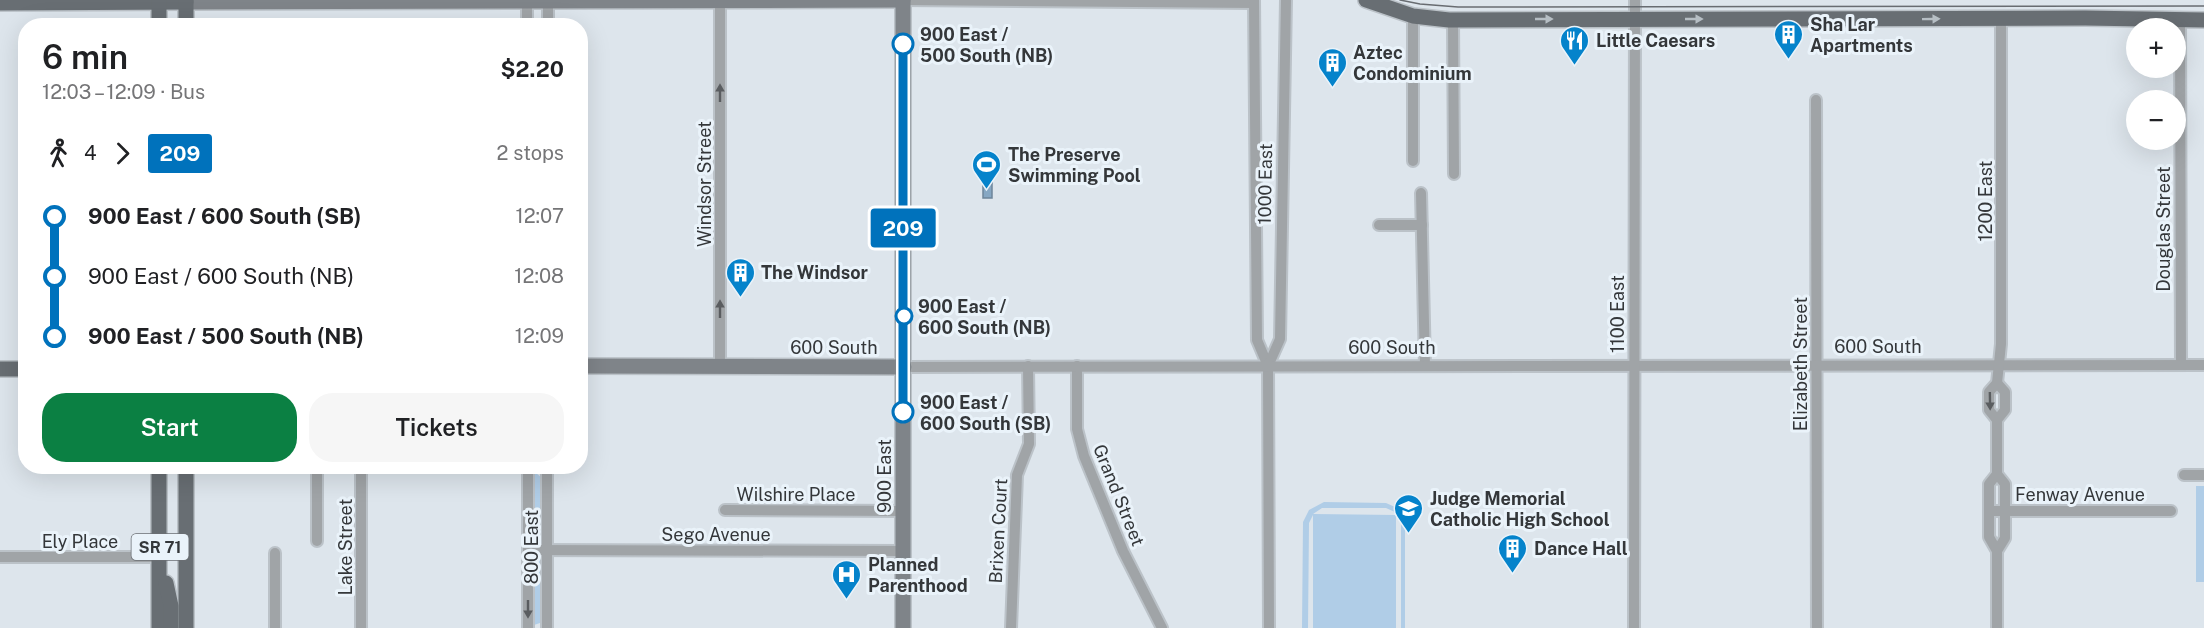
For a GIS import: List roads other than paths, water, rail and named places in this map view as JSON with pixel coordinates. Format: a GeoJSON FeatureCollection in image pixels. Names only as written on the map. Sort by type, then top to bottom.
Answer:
{"type":"FeatureCollection","features":[{"type":"Feature","properties":{"kind":"main road"},"geometry":{"type":"LineString","coordinates":[[1366,0],[1413,16],[1453,20],[2126,19]]}},
{"type":"Feature","properties":{"kind":"main road"},"geometry":{"type":"LineString","coordinates":[[159,1],[159,18]]}},
{"type":"Feature","properties":{"kind":"main road"},"geometry":{"type":"LineString","coordinates":[[0,3],[186,1],[186,18]]}},
{"type":"Feature","properties":{"kind":"main road"},"geometry":{"type":"LineString","coordinates":[[2186,20],[2204,20]]}},
{"type":"Feature","properties":{"kind":"main road"},"geometry":{"type":"LineString","coordinates":[[0,369],[18,369]]}},
{"type":"Feature","properties":{"kind":"main road","name":"SR 71"},"geometry":{"type":"LineString","coordinates":[[159,474],[159,628]]}},
{"type":"Feature","properties":{"kind":"main road","name":"SR 71"},"geometry":{"type":"LineString","coordinates":[[186,474],[186,628]]}},
{"type":"Feature","properties":{"kind":"main road"},"geometry":{"type":"LineString","coordinates":[[160,557],[171,606],[171,628]]}},
{"type":"Feature","properties":{"kind":"street","name":"900 East"},"geometry":{"type":"LineString","coordinates":[[903,0],[903,628]]}},
{"type":"Feature","properties":{"kind":"street","name":"1000 East"},"geometry":{"type":"LineString","coordinates":[[1268,366],[1280,339],[1286,0]]}},
{"type":"Feature","properties":{"kind":"street","name":"1100 East"},"geometry":{"type":"LineString","coordinates":[[1634,628],[1635,0]]}},
{"type":"Feature","properties":{"kind":"street"},"geometry":{"type":"LineString","coordinates":[[186,1],[1254,2]]}},
{"type":"Feature","properties":{"kind":"street"},"geometry":{"type":"LineString","coordinates":[[527,1],[527,18]]}},
{"type":"Feature","properties":{"kind":"street"},"geometry":{"type":"LineString","coordinates":[[548,1],[548,18]]}},
{"type":"Feature","properties":{"kind":"street","name":"Windsor Street"},"geometry":{"type":"LineString","coordinates":[[720,1],[720,367]]}},
{"type":"Feature","properties":{"kind":"street","name":"1000 East"},"geometry":{"type":"LineString","coordinates":[[1254,2],[1257,340],[1268,366],[1269,628]]}},
{"type":"Feature","properties":{"kind":"street"},"geometry":{"type":"LineString","coordinates":[[1413,16],[1413,161]]}},
{"type":"Feature","properties":{"kind":"street","name":"1200 East"},"geometry":{"type":"LineString","coordinates":[[1997,420],[1989,410],[1989,392],[1996,383],[1999,365],[2001,18]]}},
{"type":"Feature","properties":{"kind":"street"},"geometry":{"type":"LineString","coordinates":[[1453,20],[1454,174]]}},
{"type":"Feature","properties":{"kind":"street","name":"Douglas Street"},"geometry":{"type":"LineString","coordinates":[[2180,78],[2181,365]]}},
{"type":"Feature","properties":{"kind":"street","name":"Elizabeth Street"},"geometry":{"type":"LineString","coordinates":[[1816,100],[1817,628]]}},
{"type":"Feature","properties":{"kind":"street"},"geometry":{"type":"LineString","coordinates":[[1421,193],[1425,366]]}},
{"type":"Feature","properties":{"kind":"street"},"geometry":{"type":"LineString","coordinates":[[1379,225],[1422,225]]}},
{"type":"Feature","properties":{"kind":"street","name":"600 South"},"geometry":{"type":"LineString","coordinates":[[588,366],[2204,365]]}},
{"type":"Feature","properties":{"kind":"street","name":"Brixen Court"},"geometry":{"type":"LineString","coordinates":[[1011,628],[1017,476],[1029,444],[1028,366]]}},
{"type":"Feature","properties":{"kind":"street","name":"Grand Street"},"geometry":{"type":"LineString","coordinates":[[1077,366],[1077,429],[1084,456],[1123,551],[1162,628]]}},
{"type":"Feature","properties":{"kind":"street","name":"1200 East"},"geometry":{"type":"LineString","coordinates":[[1996,383],[2005,392],[2005,410],[1997,420],[1997,474],[2005,484],[2005,538],[1996,551]]}},
{"type":"Feature","properties":{"kind":"street"},"geometry":{"type":"LineString","coordinates":[[317,474],[317,541]]}},
{"type":"Feature","properties":{"kind":"street","name":"Lake Street"},"geometry":{"type":"LineString","coordinates":[[361,474],[361,628]]}},
{"type":"Feature","properties":{"kind":"street","name":"800 East"},"geometry":{"type":"LineString","coordinates":[[528,474],[528,628]]}},
{"type":"Feature","properties":{"kind":"street","name":"800 East"},"geometry":{"type":"LineString","coordinates":[[547,628],[548,474]]}},
{"type":"Feature","properties":{"kind":"street","name":"1200 East"},"geometry":{"type":"LineString","coordinates":[[1996,628],[1996,551],[1989,537],[1989,484],[1997,474]]}},
{"type":"Feature","properties":{"kind":"street"},"geometry":{"type":"LineString","coordinates":[[2184,475],[2204,475]]}},
{"type":"Feature","properties":{"kind":"street","name":"Wilshire Place"},"geometry":{"type":"LineString","coordinates":[[725,510],[903,511]]}},
{"type":"Feature","properties":{"kind":"street","name":"Fenway Avenue"},"geometry":{"type":"LineString","coordinates":[[1989,511],[2171,511]]}},
{"type":"Feature","properties":{"kind":"street","name":"Sego Avenue"},"geometry":{"type":"LineString","coordinates":[[528,550],[903,551]]}},
{"type":"Feature","properties":{"kind":"street"},"geometry":{"type":"LineString","coordinates":[[275,553],[275,628]]}},
{"type":"Feature","properties":{"kind":"street","name":"Ely Place"},"geometry":{"type":"LineString","coordinates":[[0,557],[160,557]]}},
{"type":"Feature","properties":{"kind":"tram line"},"geometry":{"type":"LineString","coordinates":[[1400,0],[1458,7],[2204,6]]}},
{"type":"Feature","properties":{"kind":"place","name":"900 East / 500 South (NB)"},"geometry":{"type":"Point","coordinates":[903,44]}},
{"type":"Feature","properties":{"kind":"place","name":"Sha Lar Apartments"},"geometry":{"type":"Point","coordinates":[1789,60]}},
{"type":"Feature","properties":{"kind":"place","name":"Little Caesars"},"geometry":{"type":"Point","coordinates":[1575,66]}},
{"type":"Feature","properties":{"kind":"place","name":"Aztec Condominium"},"geometry":{"type":"Point","coordinates":[1332,88]}},
{"type":"Feature","properties":{"kind":"place","name":"The Preserve Swimming Pool"},"geometry":{"type":"Point","coordinates":[987,190]}},
{"type":"Feature","properties":{"kind":"place","name":"The Windsor"},"geometry":{"type":"Point","coordinates":[740,298]}},
{"type":"Feature","properties":{"kind":"place","name":"900 East / 600 South (NB)"},"geometry":{"type":"Point","coordinates":[904,316]}},
{"type":"Feature","properties":{"kind":"place","name":"900 East / 600 South (SB)"},"geometry":{"type":"Point","coordinates":[903,412]}},
{"type":"Feature","properties":{"kind":"place","name":"Judge Memorial Catholic High School"},"geometry":{"type":"Point","coordinates":[1409,534]}},
{"type":"Feature","properties":{"kind":"place","name":"Dance Hall"},"geometry":{"type":"Point","coordinates":[1513,574]}},
{"type":"Feature","properties":{"kind":"place","name":"Planned Parenthood"},"geometry":{"type":"Point","coordinates":[847,600]}}]}
